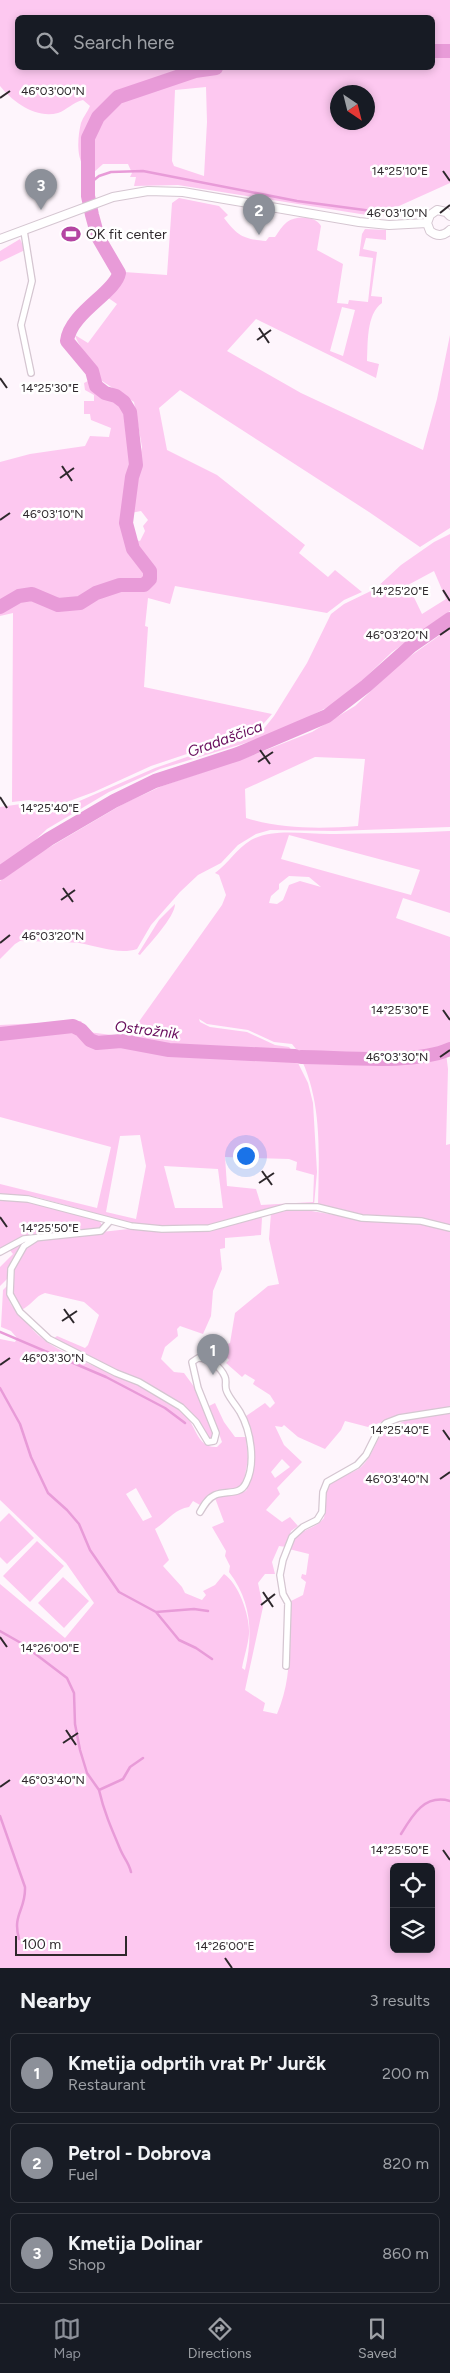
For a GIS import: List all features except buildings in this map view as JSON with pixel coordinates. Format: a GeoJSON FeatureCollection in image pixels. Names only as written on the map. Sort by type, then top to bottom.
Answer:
{"type":"FeatureCollection","features":[{"type":"Feature","properties":{"kind":"street"},"geometry":{"type":"LineString","coordinates":[[0,239],[100,202],[128,194],[169,190],[359,222],[389,225],[427,224]]}},
{"type":"Feature","properties":{"kind":"street"},"geometry":{"type":"LineString","coordinates":[[427,224],[433,212],[449,212]]}},
{"type":"Feature","properties":{"kind":"street"},"geometry":{"type":"LineString","coordinates":[[427,224],[434,234],[442,235],[450,231]]}},
{"type":"Feature","properties":{"kind":"street"},"geometry":{"type":"LineString","coordinates":[[24,231],[32,281],[21,325],[31,373]]}},
{"type":"Feature","properties":{"kind":"street"},"geometry":{"type":"LineString","coordinates":[[0,1198],[43,1202],[110,1222],[131,1226],[187,1230],[209,1228],[286,1207],[317,1207],[362,1218],[421,1221],[450,1228]]}},
{"type":"Feature","properties":{"kind":"street"},"geometry":{"type":"LineString","coordinates":[[0,1252],[24,1239],[101,1231],[110,1222]]}},
{"type":"Feature","properties":{"kind":"street"},"geometry":{"type":"LineString","coordinates":[[38,1237],[24,1246],[14,1262],[10,1278],[10,1294],[20,1312],[49,1339],[116,1373],[139,1382],[181,1407],[196,1422],[208,1442],[214,1441],[216,1433],[198,1388],[192,1362],[198,1358],[210,1361],[226,1378],[227,1392],[242,1416],[248,1435],[251,1457],[248,1478],[240,1491],[215,1495],[210,1498],[200,1512]]}},
{"type":"Feature","properties":{"kind":"street"},"geometry":{"type":"LineString","coordinates":[[286,1666],[288,1603],[280,1586],[283,1560],[292,1537],[303,1527],[317,1520],[322,1512],[323,1492],[327,1482],[357,1465],[366,1455],[378,1431],[386,1423],[399,1418],[450,1410]]}},
{"type":"Feature","properties":{"kind":"shaded area"},"geometry":{"type":"Polygon","coordinates":[[[0,0],[450,0],[450,183],[399,206],[392,207],[391,215],[373,216],[178,185],[134,186],[136,177],[130,177],[132,173],[128,164],[103,164],[93,173],[83,165],[78,145],[81,123],[90,106],[83,100],[58,113],[50,114],[41,114],[18,103],[0,86],[0,0]],[[206,87],[175,90],[172,161],[174,166],[204,176],[207,122],[206,87]]]}},
{"type":"Feature","properties":{"kind":"shaded area"},"geometry":{"type":"Polygon","coordinates":[[[179,198],[219,206],[228,215],[224,218],[237,233],[246,238],[266,241],[269,237],[275,237],[287,222],[295,218],[315,220],[321,226],[317,250],[343,264],[337,303],[348,304],[349,300],[368,302],[373,258],[359,256],[362,234],[365,229],[386,230],[386,240],[366,238],[363,249],[377,252],[371,296],[382,297],[382,303],[373,314],[370,322],[368,338],[367,361],[379,364],[376,378],[256,319],[227,351],[301,393],[423,450],[437,399],[450,335],[450,528],[420,547],[180,390],[159,408],[167,450],[217,475],[305,545],[299,553],[328,577],[335,570],[362,592],[344,600],[327,613],[175,586],[170,604],[148,598],[145,626],[148,627],[144,687],[272,714],[258,730],[151,766],[94,792],[64,803],[54,804],[29,800],[12,802],[13,613],[0,616],[0,462],[30,454],[85,446],[90,436],[109,437],[111,428],[91,420],[90,414],[84,414],[84,401],[94,401],[94,395],[85,390],[84,383],[90,380],[99,391],[118,402],[127,411],[129,418],[126,433],[130,441],[133,461],[139,463],[142,447],[134,402],[99,379],[95,367],[80,346],[75,335],[88,343],[117,304],[104,295],[122,281],[124,272],[167,275],[172,203],[179,198]],[[342,307],[330,351],[343,356],[355,310],[342,307]],[[141,511],[131,513],[131,533],[136,540],[140,541],[145,531],[143,526],[148,520],[141,511]]]}},
{"type":"Feature","properties":{"kind":"shaded area"},"geometry":{"type":"Polygon","coordinates":[[[20,239],[25,250],[0,262],[0,251],[20,239]]]}},
{"type":"Feature","properties":{"kind":"shaded area"},"geometry":{"type":"Polygon","coordinates":[[[450,534],[450,611],[392,652],[348,694],[326,708],[275,734],[160,769],[109,792],[47,829],[29,846],[0,866],[0,807],[28,803],[54,809],[68,806],[155,768],[262,731],[274,716],[307,663],[331,614],[344,604],[375,589],[401,565],[434,542],[450,534]],[[434,571],[408,585],[422,614],[446,599],[434,571]]]}},
{"type":"Feature","properties":{"kind":"shaded area"},"geometry":{"type":"Polygon","coordinates":[[[450,628],[450,827],[334,831],[270,830],[256,834],[238,845],[221,863],[198,875],[180,892],[151,925],[137,949],[115,951],[79,943],[20,941],[0,959],[0,881],[38,854],[123,804],[162,786],[248,757],[312,732],[355,706],[402,662],[450,628]],[[315,757],[245,789],[246,818],[259,822],[301,827],[330,828],[358,826],[365,759],[315,757]]]}},
{"type":"Feature","properties":{"kind":"shaded area"},"geometry":{"type":"Polygon","coordinates":[[[450,831],[450,913],[403,898],[396,918],[450,937],[450,1051],[446,1053],[448,1069],[446,1145],[450,1144],[450,1225],[417,1218],[360,1215],[318,1205],[319,1145],[315,1105],[305,1067],[296,1049],[292,1044],[274,1042],[248,1030],[207,1024],[199,1019],[200,1022],[210,1027],[247,1032],[275,1045],[289,1047],[296,1055],[308,1083],[313,1103],[317,1172],[314,1205],[284,1205],[205,1226],[168,1227],[131,1223],[36,1197],[0,1195],[0,1184],[97,1208],[111,1147],[0,1117],[0,1025],[81,1021],[88,1032],[128,1037],[222,905],[226,895],[219,875],[215,873],[241,848],[260,836],[292,832],[335,834],[450,831]],[[289,835],[281,859],[411,895],[420,870],[289,835]],[[289,876],[279,884],[279,889],[271,896],[269,903],[277,904],[283,900],[289,885],[300,881],[321,887],[309,877],[289,876]],[[140,1135],[120,1136],[106,1212],[136,1219],[146,1166],[140,1135]],[[225,1157],[227,1186],[256,1189],[261,1205],[313,1202],[314,1175],[296,1170],[297,1162],[289,1159],[225,1157]],[[164,1166],[175,1208],[223,1208],[218,1169],[164,1166]]]}},
{"type":"Feature","properties":{"kind":"shaded area"},"geometry":{"type":"Polygon","coordinates":[[[175,904],[171,916],[166,923],[140,955],[138,954],[159,920],[175,904]]]}},
{"type":"Feature","properties":{"kind":"shaded area"},"geometry":{"type":"Polygon","coordinates":[[[18,1199],[99,1220],[102,1225],[97,1230],[90,1231],[25,1236],[0,1249],[0,1200],[18,1199]]]}},
{"type":"Feature","properties":{"kind":"shaded area"},"geometry":{"type":"Polygon","coordinates":[[[300,1209],[376,1222],[425,1224],[450,1230],[450,1968],[0,1968],[0,1584],[65,1638],[94,1603],[66,1563],[0,1500],[0,1339],[15,1342],[17,1338],[11,1331],[1,1327],[3,1290],[7,1286],[8,1298],[12,1306],[44,1340],[71,1356],[134,1383],[182,1412],[191,1422],[204,1444],[217,1447],[222,1442],[209,1406],[215,1403],[224,1422],[235,1437],[246,1437],[248,1459],[243,1486],[211,1495],[200,1505],[193,1501],[189,1507],[179,1510],[155,1529],[169,1560],[163,1566],[185,1593],[202,1600],[206,1595],[203,1591],[215,1585],[224,1574],[234,1585],[248,1618],[249,1634],[242,1668],[245,1670],[250,1632],[249,1619],[237,1583],[229,1572],[230,1566],[225,1556],[226,1551],[212,1527],[224,1522],[215,1498],[246,1491],[251,1473],[252,1454],[246,1416],[265,1403],[270,1408],[275,1403],[270,1395],[253,1384],[255,1380],[245,1374],[242,1377],[226,1363],[229,1360],[218,1348],[230,1343],[235,1313],[268,1286],[279,1284],[269,1239],[271,1213],[300,1209]],[[440,1410],[399,1416],[368,1427],[345,1421],[341,1430],[325,1449],[298,1437],[284,1425],[282,1427],[275,1426],[284,1445],[302,1462],[277,1488],[280,1494],[266,1510],[282,1522],[290,1517],[298,1526],[291,1531],[286,1547],[279,1546],[272,1562],[275,1574],[265,1574],[258,1583],[263,1607],[245,1690],[265,1703],[263,1711],[277,1714],[282,1700],[286,1687],[289,1659],[289,1602],[303,1595],[306,1582],[301,1578],[302,1574],[306,1575],[309,1554],[289,1549],[292,1542],[300,1533],[319,1523],[324,1518],[326,1494],[330,1483],[361,1467],[368,1459],[384,1430],[407,1420],[438,1415],[440,1410]],[[282,1459],[271,1472],[275,1478],[290,1467],[282,1459]],[[136,1488],[126,1494],[143,1521],[152,1517],[136,1488]]]}},
{"type":"Feature","properties":{"kind":"shaded area"},"geometry":{"type":"Polygon","coordinates":[[[260,1216],[262,1218],[261,1235],[225,1238],[225,1248],[220,1249],[222,1269],[213,1291],[211,1316],[203,1334],[180,1326],[177,1329],[178,1336],[165,1347],[161,1359],[174,1372],[184,1373],[195,1388],[213,1430],[214,1436],[210,1440],[195,1421],[158,1392],[53,1339],[57,1336],[85,1348],[88,1345],[99,1315],[84,1302],[45,1293],[38,1296],[21,1310],[12,1296],[12,1279],[16,1263],[23,1251],[37,1239],[129,1229],[206,1230],[260,1216]]]}},
{"type":"Feature","properties":{"kind":"shaded area"},"geometry":{"type":"Polygon","coordinates":[[[23,1241],[24,1243],[11,1261],[7,1279],[0,1286],[0,1267],[13,1254],[8,1248],[23,1241]]]}},
{"type":"Feature","properties":{"kind":"shaded area"},"geometry":{"type":"Polygon","coordinates":[[[9,1513],[34,1538],[7,1564],[0,1557],[0,1522],[9,1513]]]}},
{"type":"Feature","properties":{"kind":"shaded area"},"geometry":{"type":"Polygon","coordinates":[[[37,1541],[64,1566],[30,1602],[3,1576],[37,1541]]]}},
{"type":"Feature","properties":{"kind":"shaded area"},"geometry":{"type":"Polygon","coordinates":[[[63,1577],[89,1601],[64,1628],[38,1603],[63,1577]]]}},
{"type":"Feature","properties":{"kind":"waterway"},"geometry":{"type":"LineString","coordinates":[[435,51],[450,51]]}},
{"type":"Feature","properties":{"kind":"waterway"},"geometry":{"type":"LineString","coordinates":[[0,607],[19,596],[32,594],[58,605],[80,603],[96,593],[120,585],[144,585],[150,579],[150,571],[133,549],[126,523],[132,477],[136,465],[130,412],[124,402],[116,396],[105,393],[96,386],[92,371],[67,341],[76,321],[110,288],[119,273],[98,237],[88,196],[88,138],[98,117],[118,97],[202,70]]}},
{"type":"Feature","properties":{"kind":"waterway"},"geometry":{"type":"LineString","coordinates":[[89,184],[99,176],[111,172],[143,171],[297,201],[372,211],[390,211]]}},
{"type":"Feature","properties":{"kind":"waterway","name":"Gradaščica"},"geometry":{"type":"LineString","coordinates":[[0,873],[49,839],[114,801],[155,781],[238,754],[327,716],[366,686],[411,646],[450,619]]}},
{"type":"Feature","properties":{"kind":"waterway","name":"Ostrožnik"},"geometry":{"type":"LineString","coordinates":[[0,1034],[73,1026],[81,1030],[90,1040],[97,1043],[121,1041],[169,1050],[295,1056]]}},
{"type":"Feature","properties":{"kind":"waterway","name":"Ostrožnik"},"geometry":{"type":"LineString","coordinates":[[301,1057],[398,1059],[435,1054],[450,1049]]}},
{"type":"Feature","properties":{"kind":"waterway"},"geometry":{"type":"LineString","coordinates":[[0,1332],[106,1377],[165,1408],[185,1423]]}},
{"type":"Feature","properties":{"kind":"waterway"},"geometry":{"type":"LineString","coordinates":[[0,1388],[20,1424],[31,1457],[48,1493],[79,1524],[90,1550],[119,1592],[156,1612],[179,1640],[196,1648],[212,1659]]}},
{"type":"Feature","properties":{"kind":"waterway"},"geometry":{"type":"LineString","coordinates":[[156,1612],[194,1609],[208,1611]]}},
{"type":"Feature","properties":{"kind":"waterway"},"geometry":{"type":"LineString","coordinates":[[0,1631],[21,1643],[67,1678],[74,1693],[75,1724],[80,1750],[87,1773],[99,1790],[123,1779],[130,1767],[143,1758]]}},
{"type":"Feature","properties":{"kind":"waterway"},"geometry":{"type":"LineString","coordinates":[[99,1790],[108,1821],[131,1872]]}},
{"type":"Feature","properties":{"kind":"waterway"},"geometry":{"type":"LineString","coordinates":[[401,1834],[410,1819],[421,1807],[433,1800],[450,1801]]}},
{"type":"Feature","properties":{"kind":"waterway"},"geometry":{"type":"LineString","coordinates":[[0,1816],[25,1887],[24,1901],[17,1924],[19,1939]]}},
{"type":"Feature","properties":{"kind":"place","name":"Kmetija Dolinar"},"geometry":{"type":"Point","coordinates":[41,210]}},
{"type":"Feature","properties":{"kind":"place","name":"OK fit center"},"geometry":{"type":"Point","coordinates":[71,234]}},
{"type":"Feature","properties":{"kind":"place","name":"Petrol - Dobrova"},"geometry":{"type":"Point","coordinates":[259,235]}},
{"type":"Feature","properties":{"kind":"place","name":"Kmetija odprtih vrat Pr' Jurčk"},"geometry":{"type":"Point","coordinates":[213,1375]}}]}
